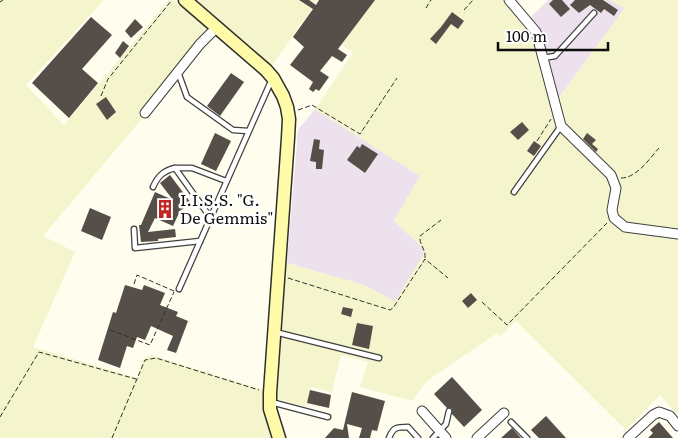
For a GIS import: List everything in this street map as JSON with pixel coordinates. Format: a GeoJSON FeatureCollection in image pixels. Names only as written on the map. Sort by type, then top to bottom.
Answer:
{"type":"FeatureCollection","features":[{"type":"Feature","properties":{"kind":"main road"},"geometry":{"type":"LineString","coordinates":[[185,0],[266,70],[283,96],[288,113],[288,138],[270,397],[272,415],[279,438]]}},
{"type":"Feature","properties":{"kind":"street"},"geometry":{"type":"LineString","coordinates":[[509,0],[536,32],[561,126],[611,175],[616,188],[612,210],[614,218],[625,227],[678,234]]}},
{"type":"Feature","properties":{"kind":"street"},"geometry":{"type":"LineString","coordinates":[[145,113],[200,44],[217,27]]}},
{"type":"Feature","properties":{"kind":"street"},"geometry":{"type":"LineString","coordinates":[[422,411],[446,438]]}},
{"type":"Feature","properties":{"kind":"street"},"geometry":{"type":"LineString","coordinates":[[628,438],[652,415],[659,412],[670,416],[678,426]]}},
{"type":"Feature","properties":{"kind":"street"},"geometry":{"type":"LineString","coordinates":[[477,438],[504,413]]}},
{"type":"Feature","properties":{"kind":"lane"},"geometry":{"type":"LineString","coordinates":[[543,58],[555,56],[594,13]]}},
{"type":"Feature","properties":{"kind":"lane"},"geometry":{"type":"LineString","coordinates":[[178,72],[187,97],[233,130],[248,131]]}},
{"type":"Feature","properties":{"kind":"lane"},"geometry":{"type":"LineString","coordinates":[[177,290],[272,78]]}},
{"type":"Feature","properties":{"kind":"lane"},"geometry":{"type":"LineString","coordinates":[[514,192],[561,126]]}},
{"type":"Feature","properties":{"kind":"lane"},"geometry":{"type":"LineString","coordinates":[[153,187],[158,177],[166,170],[175,168],[192,168],[226,181]]}},
{"type":"Feature","properties":{"kind":"lane"},"geometry":{"type":"LineString","coordinates":[[175,168],[210,217]]}},
{"type":"Feature","properties":{"kind":"lane"},"geometry":{"type":"LineString","coordinates":[[134,229],[135,248],[200,241]]}},
{"type":"Feature","properties":{"kind":"lane"},"geometry":{"type":"LineString","coordinates":[[274,332],[379,358]]}},
{"type":"Feature","properties":{"kind":"lane"},"geometry":{"type":"LineString","coordinates":[[270,397],[328,417]]}},
{"type":"Feature","properties":{"kind":"lane"},"geometry":{"type":"LineString","coordinates":[[433,438],[446,424],[449,411]]}},
{"type":"Feature","properties":{"kind":"lane"},"geometry":{"type":"LineString","coordinates":[[511,422],[527,438]]}},
{"type":"Feature","properties":{"kind":"lane"},"geometry":{"type":"LineString","coordinates":[[389,438],[396,427],[408,428],[418,438]]}},
{"type":"Feature","properties":{"kind":"path"},"geometry":{"type":"LineString","coordinates":[[101,96],[108,79],[172,0]]}},
{"type":"Feature","properties":{"kind":"path"},"geometry":{"type":"LineString","coordinates":[[426,8],[431,0]]}},
{"type":"Feature","properties":{"kind":"path"},"geometry":{"type":"LineString","coordinates":[[464,10],[472,0]]}},
{"type":"Feature","properties":{"kind":"path"},"geometry":{"type":"LineString","coordinates":[[288,113],[312,105],[360,134],[397,78]]}},
{"type":"Feature","properties":{"kind":"path"},"geometry":{"type":"LineString","coordinates":[[537,141],[557,110]]}},
{"type":"Feature","properties":{"kind":"path"},"geometry":{"type":"LineString","coordinates":[[611,175],[618,178],[626,178],[638,171],[659,148]]}},
{"type":"Feature","properties":{"kind":"path"},"geometry":{"type":"LineString","coordinates":[[482,302],[507,325],[602,227],[614,218]]}},
{"type":"Feature","properties":{"kind":"path"},"geometry":{"type":"LineString","coordinates":[[278,275],[390,310],[425,259],[425,250],[420,243],[420,236],[441,220]]}},
{"type":"Feature","properties":{"kind":"path"},"geometry":{"type":"LineString","coordinates":[[425,259],[448,278]]}},
{"type":"Feature","properties":{"kind":"path"},"geometry":{"type":"LineString","coordinates":[[110,330],[150,345],[177,290],[137,275],[134,284]]}},
{"type":"Feature","properties":{"kind":"path"},"geometry":{"type":"LineString","coordinates":[[0,417],[39,352],[137,379]]}},
{"type":"Feature","properties":{"kind":"path"},"geometry":{"type":"LineString","coordinates":[[112,438],[145,360],[149,358],[156,358],[270,397]]}},
{"type":"Feature","properties":{"kind":"shaded area"},"geometry":{"type":"Polygon","coordinates":[[[548,0],[610,0],[625,8],[555,103],[527,21],[548,0]]]}},
{"type":"Feature","properties":{"kind":"shaded area"},"geometry":{"type":"Polygon","coordinates":[[[315,109],[420,176],[394,221],[422,247],[424,254],[395,302],[364,285],[287,263],[298,130],[315,109]]]}},
{"type":"Feature","properties":{"kind":"green space"},"geometry":{"type":"Polygon","coordinates":[[[0,0],[104,0],[26,85],[64,125],[169,0],[181,2],[216,34],[210,38],[43,236],[75,252],[33,347],[137,378],[144,357],[151,355],[264,390],[265,412],[272,438],[0,438],[0,0]]]}},
{"type":"Feature","properties":{"kind":"green space"},"geometry":{"type":"Polygon","coordinates":[[[194,0],[318,0],[271,67],[194,0]]]}},
{"type":"Feature","properties":{"kind":"green space"},"geometry":{"type":"Polygon","coordinates":[[[375,0],[509,0],[536,32],[555,103],[625,8],[610,0],[678,0],[678,415],[660,395],[626,430],[516,321],[500,337],[497,333],[427,381],[412,401],[360,387],[368,362],[341,355],[332,392],[311,387],[306,407],[275,398],[283,276],[287,263],[364,285],[395,302],[424,254],[422,247],[394,221],[420,176],[315,109],[353,53],[341,44],[375,0]]]}},
{"type":"Feature","properties":{"kind":"building"},"geometry":{"type":"Polygon","coordinates":[[[299,0],[309,0],[316,5],[319,0],[375,0],[338,49],[347,55],[342,62],[332,56],[320,71],[329,77],[319,91],[316,89],[313,92],[309,89],[313,82],[290,65],[304,47],[293,37],[313,9],[299,0]]]}},
{"type":"Feature","properties":{"kind":"building"},"geometry":{"type":"Polygon","coordinates":[[[553,0],[562,0],[570,9],[561,17],[549,4],[553,0]]]}},
{"type":"Feature","properties":{"kind":"building"},"geometry":{"type":"Polygon","coordinates":[[[575,0],[603,0],[618,10],[614,16],[604,9],[601,13],[590,5],[579,13],[570,5],[575,0]]]}},
{"type":"Feature","properties":{"kind":"building"},"geometry":{"type":"Polygon","coordinates":[[[452,12],[464,21],[458,29],[451,24],[436,44],[430,39],[452,12]]]}},
{"type":"Feature","properties":{"kind":"building"},"geometry":{"type":"Polygon","coordinates":[[[91,17],[112,35],[82,69],[98,83],[69,118],[32,83],[91,17]]]}},
{"type":"Feature","properties":{"kind":"building"},"geometry":{"type":"Polygon","coordinates":[[[135,19],[143,27],[131,38],[125,31],[135,19]]]}},
{"type":"Feature","properties":{"kind":"building"},"geometry":{"type":"Polygon","coordinates":[[[123,41],[129,46],[120,58],[115,53],[123,41]]]}},
{"type":"Feature","properties":{"kind":"building"},"geometry":{"type":"Polygon","coordinates":[[[231,73],[244,82],[220,116],[207,106],[231,73]]]}},
{"type":"Feature","properties":{"kind":"building"},"geometry":{"type":"Polygon","coordinates":[[[106,97],[116,112],[107,120],[96,104],[106,97]]]}},
{"type":"Feature","properties":{"kind":"building"},"geometry":{"type":"Polygon","coordinates":[[[522,122],[529,130],[518,140],[510,132],[522,122]]]}},
{"type":"Feature","properties":{"kind":"building"},"geometry":{"type":"Polygon","coordinates":[[[215,133],[231,141],[216,171],[201,164],[215,133]]]}},
{"type":"Feature","properties":{"kind":"building"},"geometry":{"type":"Polygon","coordinates":[[[587,133],[596,140],[592,144],[598,149],[596,152],[583,139],[587,133]]]}},
{"type":"Feature","properties":{"kind":"building"},"geometry":{"type":"Polygon","coordinates":[[[314,139],[320,140],[319,149],[324,150],[322,169],[316,169],[316,162],[310,161],[314,139]]]}},
{"type":"Feature","properties":{"kind":"building"},"geometry":{"type":"Polygon","coordinates":[[[534,141],[541,146],[534,156],[527,151],[534,141]]]}},
{"type":"Feature","properties":{"kind":"building"},"geometry":{"type":"Polygon","coordinates":[[[362,144],[378,154],[365,173],[347,160],[357,146],[360,148],[362,144]]]}},
{"type":"Feature","properties":{"kind":"building","name":"I.I.S.S. \"G. De Gemmis\""},"geometry":{"type":"Polygon","coordinates":[[[170,175],[191,203],[180,211],[173,226],[155,218],[148,232],[175,229],[176,237],[141,242],[139,225],[141,225],[155,192],[173,200],[160,183],[170,175]]]}},
{"type":"Feature","properties":{"kind":"building"},"geometry":{"type":"Polygon","coordinates":[[[90,208],[111,217],[102,240],[81,231],[90,208]]]}},
{"type":"Feature","properties":{"kind":"building"},"geometry":{"type":"Polygon","coordinates":[[[125,285],[142,290],[144,285],[165,293],[160,305],[178,312],[176,316],[188,321],[176,353],[167,350],[173,336],[151,326],[145,340],[137,337],[133,348],[127,346],[120,368],[98,360],[113,312],[116,313],[125,285]]]}},
{"type":"Feature","properties":{"kind":"building"},"geometry":{"type":"Polygon","coordinates":[[[471,293],[477,300],[468,308],[462,301],[471,293]]]}},
{"type":"Feature","properties":{"kind":"building"},"geometry":{"type":"Polygon","coordinates":[[[343,307],[353,309],[351,317],[341,314],[343,307]]]}},
{"type":"Feature","properties":{"kind":"building"},"geometry":{"type":"Polygon","coordinates":[[[357,323],[373,326],[369,349],[352,345],[357,323]]]}},
{"type":"Feature","properties":{"kind":"building"},"geometry":{"type":"Polygon","coordinates":[[[452,377],[482,410],[464,427],[452,414],[452,408],[447,408],[434,394],[452,377]]]}},
{"type":"Feature","properties":{"kind":"building"},"geometry":{"type":"Polygon","coordinates":[[[310,390],[331,395],[329,408],[307,403],[310,390]]]}},
{"type":"Feature","properties":{"kind":"building"},"geometry":{"type":"Polygon","coordinates":[[[352,392],[385,401],[377,431],[372,430],[370,438],[359,438],[362,428],[347,424],[349,438],[325,438],[334,428],[343,430],[352,392]]]}},
{"type":"Feature","properties":{"kind":"building"},"geometry":{"type":"Polygon","coordinates":[[[546,416],[566,438],[539,438],[531,430],[546,416]]]}},
{"type":"Feature","properties":{"kind":"building"},"geometry":{"type":"Polygon","coordinates":[[[659,422],[673,438],[648,438],[653,433],[650,430],[659,422]]]}},
{"type":"Feature","properties":{"kind":"building"},"geometry":{"type":"Polygon","coordinates":[[[512,428],[521,438],[501,438],[512,428]]]}},
{"type":"Feature","properties":{"kind":"place","name":"I.I.S.S. \"G. De Gemmis\""},"geometry":{"type":"Point","coordinates":[165,209]}}]}
